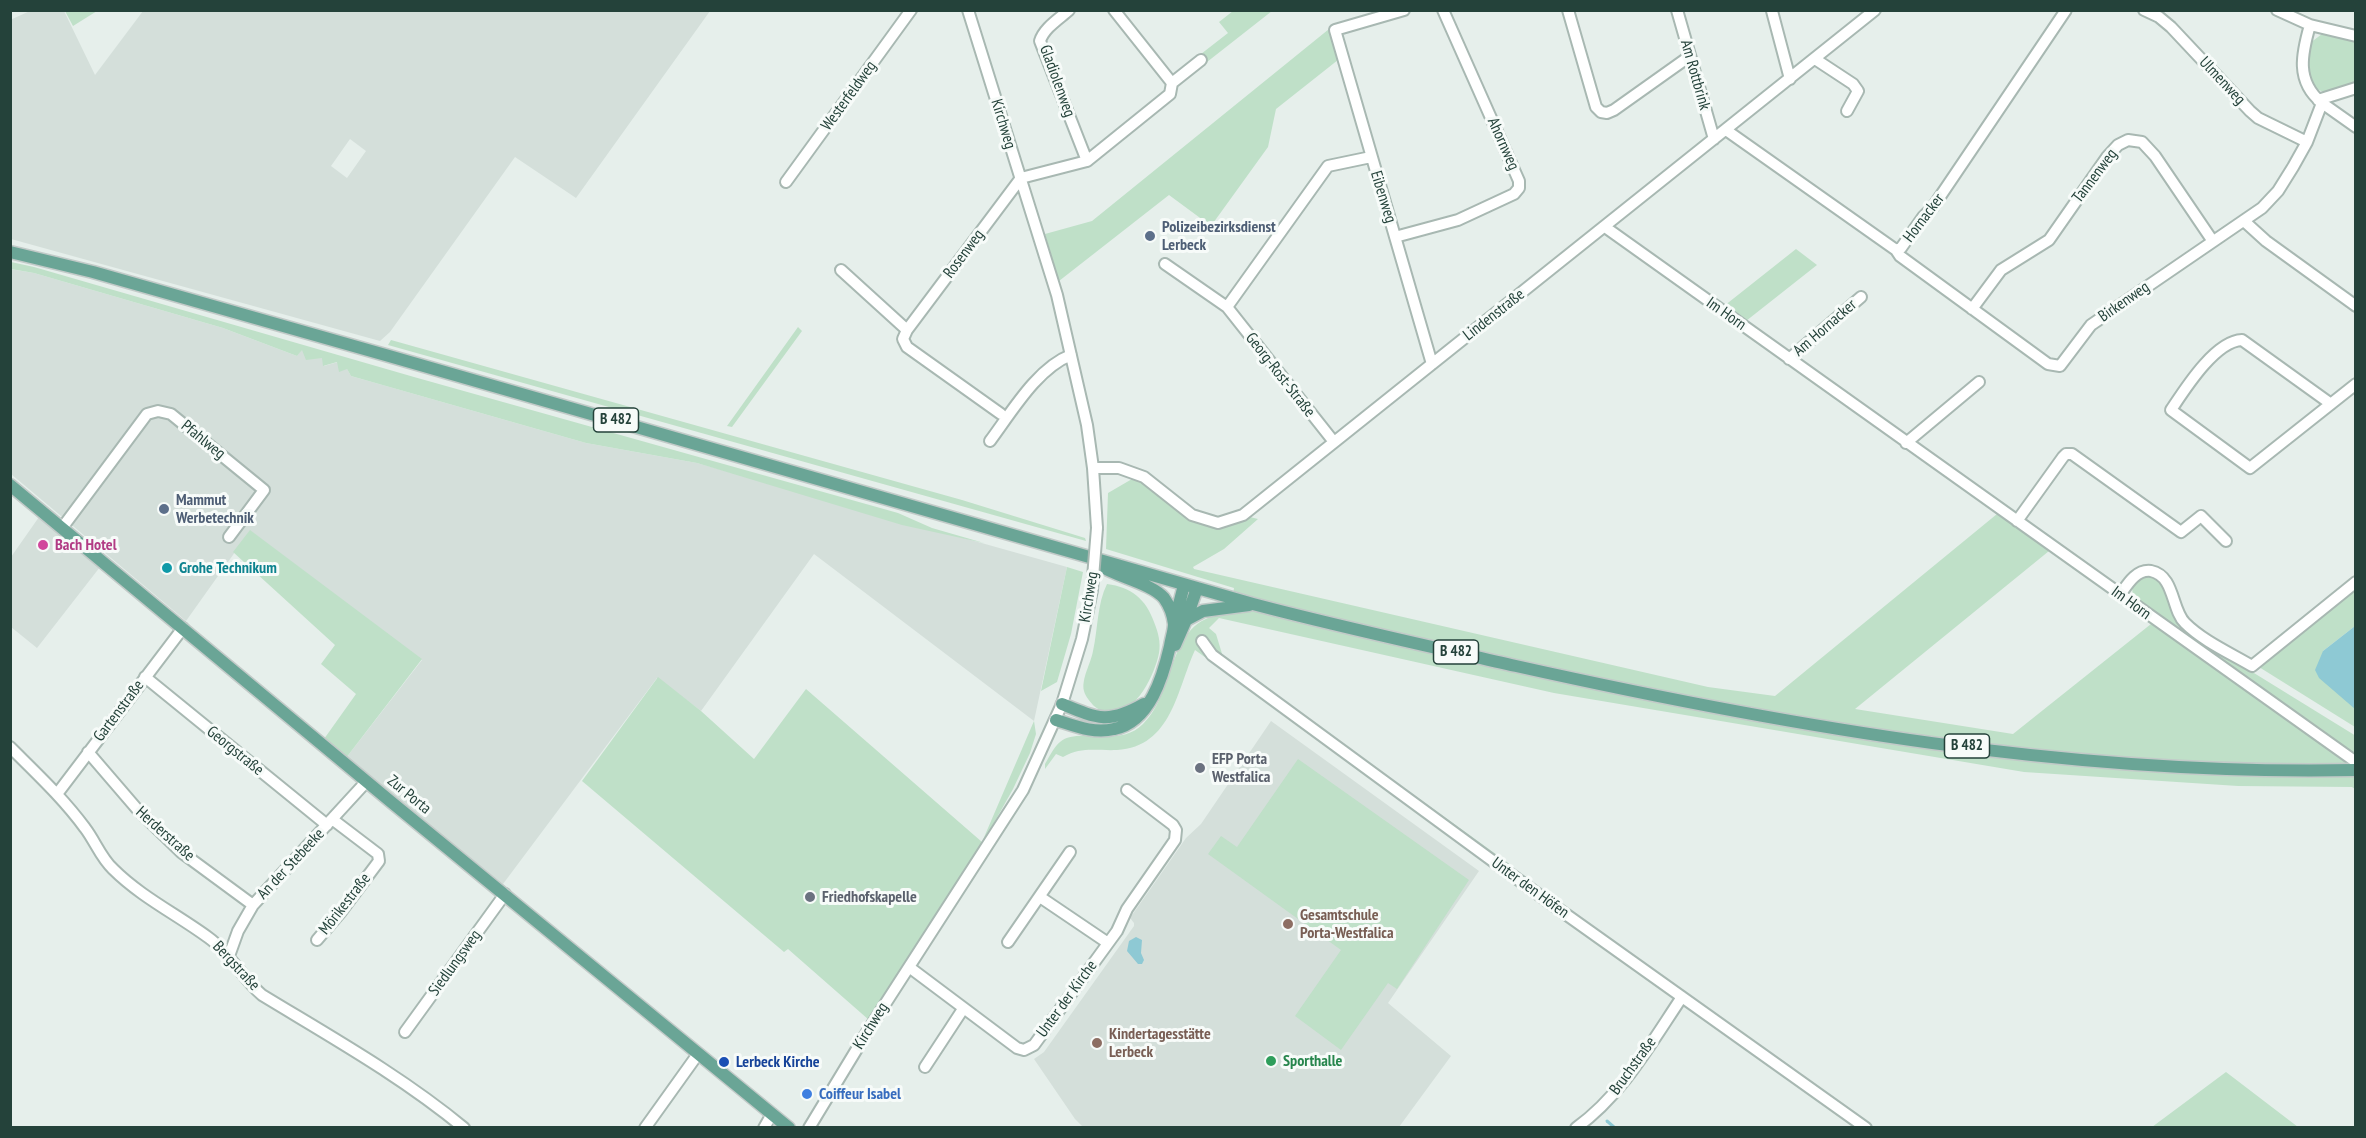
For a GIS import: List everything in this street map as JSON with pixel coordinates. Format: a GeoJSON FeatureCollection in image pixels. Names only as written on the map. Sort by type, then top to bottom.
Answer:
{"type":"FeatureCollection","features":[{"type":"Feature","properties":{"kind":"main road","name":"B 482"},"geometry":{"type":"LineString","coordinates":[[10,252],[93,272],[377,352],[1190,587],[1339,626],[1584,681],[1780,719],[1902,738],[2029,754],[2264,770],[2355,770]]}},
{"type":"Feature","properties":{"kind":"main road","name":"Zur Porta"},"geometry":{"type":"LineString","coordinates":[[10,485],[366,782],[789,1128]]}},
{"type":"Feature","properties":{"kind":"main road"},"geometry":{"type":"LineString","coordinates":[[1088,558],[1113,574],[1152,589],[1162,596],[1169,607],[1174,626]]}},
{"type":"Feature","properties":{"kind":"main road"},"geometry":{"type":"LineString","coordinates":[[1056,720],[1096,731],[1115,729],[1131,723],[1141,714],[1186,620],[1190,587]]}},
{"type":"Feature","properties":{"kind":"main road"},"geometry":{"type":"LineString","coordinates":[[1165,665],[1174,626],[1190,587]]}},
{"type":"Feature","properties":{"kind":"main road"},"geometry":{"type":"LineString","coordinates":[[1186,620],[1203,611],[1253,604]]}},
{"type":"Feature","properties":{"kind":"main road"},"geometry":{"type":"LineString","coordinates":[[1062,704],[1099,717],[1115,718],[1148,702]]}},
{"type":"Feature","properties":{"kind":"street","name":"Westerfeldweg"},"geometry":{"type":"LineString","coordinates":[[786,182],[911,10]]}},
{"type":"Feature","properties":{"kind":"street","name":"Kirchweg"},"geometry":{"type":"LineString","coordinates":[[809,1128],[1023,790],[1062,704],[1082,639],[1092,590],[1097,528],[1093,468],[1087,425],[1054,284],[968,10]]}},
{"type":"Feature","properties":{"kind":"street","name":"Gladiolenweg"},"geometry":{"type":"LineString","coordinates":[[1069,10],[1047,28],[1040,41],[1087,161]]}},
{"type":"Feature","properties":{"kind":"street"},"geometry":{"type":"LineString","coordinates":[[1114,10],[1172,83]]}},
{"type":"Feature","properties":{"kind":"street","name":"Eibenweg"},"geometry":{"type":"LineString","coordinates":[[1404,10],[1335,30],[1432,364]]}},
{"type":"Feature","properties":{"kind":"street","name":"Ahornweg"},"geometry":{"type":"LineString","coordinates":[[1395,237],[1458,220],[1514,194],[1519,188],[1520,181],[1443,10]]}},
{"type":"Feature","properties":{"kind":"street"},"geometry":{"type":"LineString","coordinates":[[1568,10],[1596,107],[1601,112],[1607,113],[1614,110],[1690,56]]}},
{"type":"Feature","properties":{"kind":"street","name":"Am Rottbrink"},"geometry":{"type":"LineString","coordinates":[[1677,10],[1714,139]]}},
{"type":"Feature","properties":{"kind":"street","name":"Hornacker"},"geometry":{"type":"LineString","coordinates":[[1726,130],[1896,250],[1901,248],[1933,207],[2066,10]]}},
{"type":"Feature","properties":{"kind":"street","name":"Ulmenweg"},"geometry":{"type":"LineString","coordinates":[[2144,10],[2159,17],[2171,27],[2258,118],[2307,142]]}},
{"type":"Feature","properties":{"kind":"street"},"geometry":{"type":"LineString","coordinates":[[2277,10],[2310,25],[2355,36]]}},
{"type":"Feature","properties":{"kind":"street"},"geometry":{"type":"LineString","coordinates":[[1772,11],[1790,79]]}},
{"type":"Feature","properties":{"kind":"street","name":"Lindenstraße"},"geometry":{"type":"LineString","coordinates":[[1093,468],[1119,468],[1144,477],[1192,515],[1218,523],[1243,515],[1815,59],[1870,12]]}},
{"type":"Feature","properties":{"kind":"street"},"geometry":{"type":"LineString","coordinates":[[2310,25],[2302,52],[2302,63],[2308,85],[2320,101],[2355,127]]}},
{"type":"Feature","properties":{"kind":"street"},"geometry":{"type":"LineString","coordinates":[[1815,59],[1853,84],[1858,91],[1847,111]]}},
{"type":"Feature","properties":{"kind":"street"},"geometry":{"type":"LineString","coordinates":[[1021,178],[1087,161],[1170,94],[1172,83],[1201,60]]}},
{"type":"Feature","properties":{"kind":"street"},"geometry":{"type":"LineString","coordinates":[[2320,101],[2355,88]]}},
{"type":"Feature","properties":{"kind":"street","name":"Birkenweg"},"geometry":{"type":"LineString","coordinates":[[1896,250],[1900,256],[2048,364],[2060,366],[2091,325],[2212,240],[2262,208],[2278,191],[2307,142],[2320,101]]}},
{"type":"Feature","properties":{"kind":"street","name":"Tannenweg"},"geometry":{"type":"LineString","coordinates":[[1972,309],[2001,270],[2049,240],[2107,157],[2118,145],[2128,140],[2142,142],[2155,156],[2212,240]]}},
{"type":"Feature","properties":{"kind":"street"},"geometry":{"type":"LineString","coordinates":[[1227,307],[1328,166],[1371,157]]}},
{"type":"Feature","properties":{"kind":"street","name":"Rosenweg"},"geometry":{"type":"LineString","coordinates":[[907,330],[1021,178]]}},
{"type":"Feature","properties":{"kind":"street"},"geometry":{"type":"LineString","coordinates":[[2244,221],[2266,241],[2355,306]]}},
{"type":"Feature","properties":{"kind":"street","name":"Im Horn"},"geometry":{"type":"LineString","coordinates":[[1605,227],[2355,762]]}},
{"type":"Feature","properties":{"kind":"street","name":"Georg-Rost-Straße"},"geometry":{"type":"LineString","coordinates":[[1165,264],[1227,307],[1334,442]]}},
{"type":"Feature","properties":{"kind":"street"},"geometry":{"type":"LineString","coordinates":[[841,270],[907,330],[903,339],[907,347],[1001,414]]}},
{"type":"Feature","properties":{"kind":"street","name":"Am Hornacker"},"geometry":{"type":"LineString","coordinates":[[1789,359],[1861,297]]}},
{"type":"Feature","properties":{"kind":"street"},"geometry":{"type":"LineString","coordinates":[[2331,404],[2242,340],[2234,340],[2199,368],[2171,410],[2250,468],[2331,404],[2355,384]]}},
{"type":"Feature","properties":{"kind":"street"},"geometry":{"type":"LineString","coordinates":[[990,441],[1036,383],[1060,359],[1071,355]]}},
{"type":"Feature","properties":{"kind":"street"},"geometry":{"type":"LineString","coordinates":[[1906,443],[1979,382]]}},
{"type":"Feature","properties":{"kind":"street","name":"Pfahlweg"},"geometry":{"type":"LineString","coordinates":[[62,528],[147,414],[159,411],[171,414],[264,490],[229,537]]}},
{"type":"Feature","properties":{"kind":"street"},"geometry":{"type":"LineString","coordinates":[[2017,521],[2062,457],[2072,454],[2181,532],[2200,516],[2226,541]]}},
{"type":"Feature","properties":{"kind":"street"},"geometry":{"type":"LineString","coordinates":[[2120,595],[2140,572],[2155,572],[2164,579],[2185,623],[2208,640],[2252,666],[2355,582]]}},
{"type":"Feature","properties":{"kind":"street","name":"Gartenstraße"},"geometry":{"type":"LineString","coordinates":[[57,794],[183,628]]}},
{"type":"Feature","properties":{"kind":"street","name":"Unter den Höfen"},"geometry":{"type":"LineString","coordinates":[[1202,641],[1212,655],[1866,1128]]}},
{"type":"Feature","properties":{"kind":"street","name":"Georgstraße"},"geometry":{"type":"LineString","coordinates":[[145,677],[329,822]]}},
{"type":"Feature","properties":{"kind":"street","name":"Bergstraße"},"geometry":{"type":"LineString","coordinates":[[10,747],[57,794],[86,828],[111,869],[210,938],[229,956],[252,986],[262,994],[354,1049],[436,1105],[464,1128]]}},
{"type":"Feature","properties":{"kind":"street","name":"Herderstraße"},"geometry":{"type":"LineString","coordinates":[[88,752],[137,809],[182,852],[253,905]]}},
{"type":"Feature","properties":{"kind":"street","name":"An der Stebeeke"},"geometry":{"type":"LineString","coordinates":[[229,956],[238,931],[253,905],[366,782]]}},
{"type":"Feature","properties":{"kind":"street","name":"Unter der Kirche"},"geometry":{"type":"LineString","coordinates":[[909,967],[1017,1048],[1024,1050],[1034,1045],[1117,931],[1126,909],[1175,840],[1176,830],[1173,825],[1127,790]]}},
{"type":"Feature","properties":{"kind":"street","name":"Mörikestraße"},"geometry":{"type":"LineString","coordinates":[[317,940],[379,861],[378,854],[329,822]]}},
{"type":"Feature","properties":{"kind":"street"},"geometry":{"type":"LineString","coordinates":[[1008,942],[1070,852]]}},
{"type":"Feature","properties":{"kind":"street","name":"Siedlungsweg"},"geometry":{"type":"LineString","coordinates":[[405,1032],[505,894]]}},
{"type":"Feature","properties":{"kind":"street","name":"Unter der Kirche"},"geometry":{"type":"LineString","coordinates":[[1040,897],[1108,943]]}},
{"type":"Feature","properties":{"kind":"street","name":"Bruchstraße"},"geometry":{"type":"LineString","coordinates":[[1576,1128],[1611,1098],[1682,997]]}},
{"type":"Feature","properties":{"kind":"street"},"geometry":{"type":"LineString","coordinates":[[925,1067],[963,1009]]}},
{"type":"Feature","properties":{"kind":"street"},"geometry":{"type":"LineString","coordinates":[[645,1128],[698,1054]]}},
{"type":"Feature","properties":{"kind":"street"},"geometry":{"type":"LineString","coordinates":[[764,1128],[772,1114]]}},
{"type":"Feature","properties":{"kind":"shaded area"},"geometry":{"type":"Polygon","coordinates":[[[30,11],[64,11],[95,75],[143,11],[710,11],[576,198],[515,157],[390,332],[380,341],[11,239],[10,20],[30,11]],[[350,139],[331,166],[347,178],[366,151],[350,139]]]}},
{"type":"Feature","properties":{"kind":"shaded area"},"geometry":{"type":"Polygon","coordinates":[[[10,269],[34,273],[223,328],[297,356],[302,349],[323,358],[324,366],[338,362],[347,369],[351,376],[586,443],[697,463],[1067,567],[1034,721],[814,554],[701,711],[657,678],[503,884],[346,758],[422,660],[250,531],[186,621],[11,474],[10,269]]]}},
{"type":"Feature","properties":{"kind":"shaded area"},"geometry":{"type":"Polygon","coordinates":[[[39,517],[100,567],[37,648],[11,627],[11,557],[39,517]]]}},
{"type":"Feature","properties":{"kind":"shaded area","name":"Gesamtschule Porta-Westfalica"},"geometry":{"type":"Polygon","coordinates":[[[1271,721],[1479,871],[1388,1003],[1451,1056],[1399,1127],[1083,1127],[1075,1119],[1034,1059],[1044,1052],[1134,926],[1130,918],[1186,838],[1201,824],[1271,721]]]}},
{"type":"Feature","properties":{"kind":"green space"},"geometry":{"type":"Polygon","coordinates":[[[65,11],[97,11],[73,26],[65,11]]]}},
{"type":"Feature","properties":{"kind":"green space"},"geometry":{"type":"Polygon","coordinates":[[[1233,11],[1272,11],[1207,62],[1201,54],[1228,33],[1219,22],[1233,11]]]}},
{"type":"Feature","properties":{"kind":"green space"},"geometry":{"type":"Polygon","coordinates":[[[1334,25],[1343,56],[1276,109],[1268,147],[1211,226],[1169,195],[1059,281],[1045,234],[1092,221],[1334,25]]]}},
{"type":"Feature","properties":{"kind":"green space"},"geometry":{"type":"Polygon","coordinates":[[[2322,34],[2355,41],[2355,85],[2327,92],[2320,90],[2311,80],[2308,65],[2310,43],[2322,34]]]}},
{"type":"Feature","properties":{"kind":"green space"},"geometry":{"type":"Polygon","coordinates":[[[1796,249],[1817,265],[1746,321],[1724,306],[1796,249]]]}},
{"type":"Feature","properties":{"kind":"green space"},"geometry":{"type":"Polygon","coordinates":[[[11,262],[898,513],[932,528],[984,543],[902,525],[697,463],[586,443],[351,376],[347,369],[339,372],[337,362],[323,366],[322,358],[306,360],[302,350],[297,356],[223,328],[34,273],[11,269],[11,262]]]}},
{"type":"Feature","properties":{"kind":"green space"},"geometry":{"type":"Polygon","coordinates":[[[798,327],[802,331],[732,427],[727,426],[798,327]]]}},
{"type":"Feature","properties":{"kind":"green space"},"geometry":{"type":"Polygon","coordinates":[[[391,340],[962,500],[1085,538],[1086,541],[388,345],[391,340]]]}},
{"type":"Feature","properties":{"kind":"green space"},"geometry":{"type":"Polygon","coordinates":[[[1147,476],[1194,513],[1219,518],[1238,514],[1258,519],[1224,549],[1193,567],[1194,569],[1708,687],[1775,696],[1997,514],[2049,551],[1855,709],[2013,734],[2151,624],[2158,629],[2166,625],[2133,599],[2132,585],[2143,575],[2157,579],[2207,644],[2356,736],[2355,789],[2352,787],[2238,786],[2024,772],[1554,693],[1219,618],[1209,628],[1216,634],[1223,657],[1511,865],[1505,873],[1195,650],[1170,714],[1150,739],[1135,746],[1117,750],[1083,750],[1063,757],[1056,754],[1045,769],[1045,764],[1056,747],[1068,738],[1122,735],[1143,724],[1163,692],[1183,640],[1194,627],[1209,618],[1230,614],[1234,588],[1106,549],[1108,493],[1132,479],[1147,476]]]}},
{"type":"Feature","properties":{"kind":"green space"},"geometry":{"type":"Polygon","coordinates":[[[250,530],[422,659],[346,758],[324,739],[356,694],[321,664],[335,645],[233,552],[250,530]]]}},
{"type":"Feature","properties":{"kind":"green space"},"geometry":{"type":"Polygon","coordinates":[[[1067,567],[1083,572],[1071,634],[1057,682],[1041,691],[1067,567]]]}},
{"type":"Feature","properties":{"kind":"green space"},"geometry":{"type":"Polygon","coordinates":[[[1107,584],[1130,591],[1142,601],[1151,614],[1159,641],[1156,664],[1145,688],[1128,708],[1117,712],[1106,712],[1094,706],[1083,686],[1093,651],[1101,600],[1107,584]]]}},
{"type":"Feature","properties":{"kind":"green space"},"geometry":{"type":"Polygon","coordinates":[[[2355,586],[2355,626],[2323,651],[2355,709],[2355,727],[2259,667],[2355,586]]]}},
{"type":"Feature","properties":{"kind":"green space"},"geometry":{"type":"Polygon","coordinates":[[[658,677],[701,711],[754,759],[806,689],[982,842],[1034,721],[1036,734],[1013,789],[990,830],[869,1020],[788,949],[784,952],[582,781],[658,677]]]}},
{"type":"Feature","properties":{"kind":"green space"},"geometry":{"type":"Polygon","coordinates":[[[1298,759],[1469,880],[1397,989],[1388,983],[1341,1050],[1295,1016],[1341,950],[1208,854],[1221,836],[1237,847],[1298,759]]]}},
{"type":"Feature","properties":{"kind":"green space"},"geometry":{"type":"Polygon","coordinates":[[[2226,1072],[2298,1127],[2152,1127],[2226,1072]]]}},
{"type":"Feature","properties":{"kind":"water"},"geometry":{"type":"Polygon","coordinates":[[[2355,626],[2355,709],[2319,678],[2315,670],[2323,651],[2355,626]]]}},
{"type":"Feature","properties":{"kind":"water"},"geometry":{"type":"Polygon","coordinates":[[[1136,937],[1142,940],[1141,953],[1144,960],[1142,964],[1138,964],[1127,951],[1129,941],[1136,937]]]}},
{"type":"Feature","properties":{"kind":"waterway"},"geometry":{"type":"LineString","coordinates":[[1607,1121],[1615,1128]]}},
{"type":"Feature","properties":{"kind":"place","name":"Polizeibezirksdienst Lerbeck"},"geometry":{"type":"Point","coordinates":[1150,236]}},
{"type":"Feature","properties":{"kind":"place","name":"Mammut Werbetechnik"},"geometry":{"type":"Point","coordinates":[164,509]}},
{"type":"Feature","properties":{"kind":"place","name":"Bach Hotel"},"geometry":{"type":"Point","coordinates":[43,545]}},
{"type":"Feature","properties":{"kind":"place","name":"Grohe Technikum"},"geometry":{"type":"Point","coordinates":[167,568]}},
{"type":"Feature","properties":{"kind":"place","name":"EFP Porta Westfalica"},"geometry":{"type":"Point","coordinates":[1200,768]}},
{"type":"Feature","properties":{"kind":"place","name":"Friedhofskapelle"},"geometry":{"type":"Point","coordinates":[810,897]}},
{"type":"Feature","properties":{"kind":"place","name":"Gesamtschule Porta-Westfalica"},"geometry":{"type":"Point","coordinates":[1288,924]}},
{"type":"Feature","properties":{"kind":"place","name":"Kindertagesstätte Lerbeck"},"geometry":{"type":"Point","coordinates":[1097,1043]}},
{"type":"Feature","properties":{"kind":"place","name":"Sporthalle"},"geometry":{"type":"Point","coordinates":[1271,1061]}},
{"type":"Feature","properties":{"kind":"place","name":"Lerbeck Kirche"},"geometry":{"type":"Point","coordinates":[724,1062]}},
{"type":"Feature","properties":{"kind":"place","name":"Coiffeur Isabel"},"geometry":{"type":"Point","coordinates":[807,1094]}}]}
